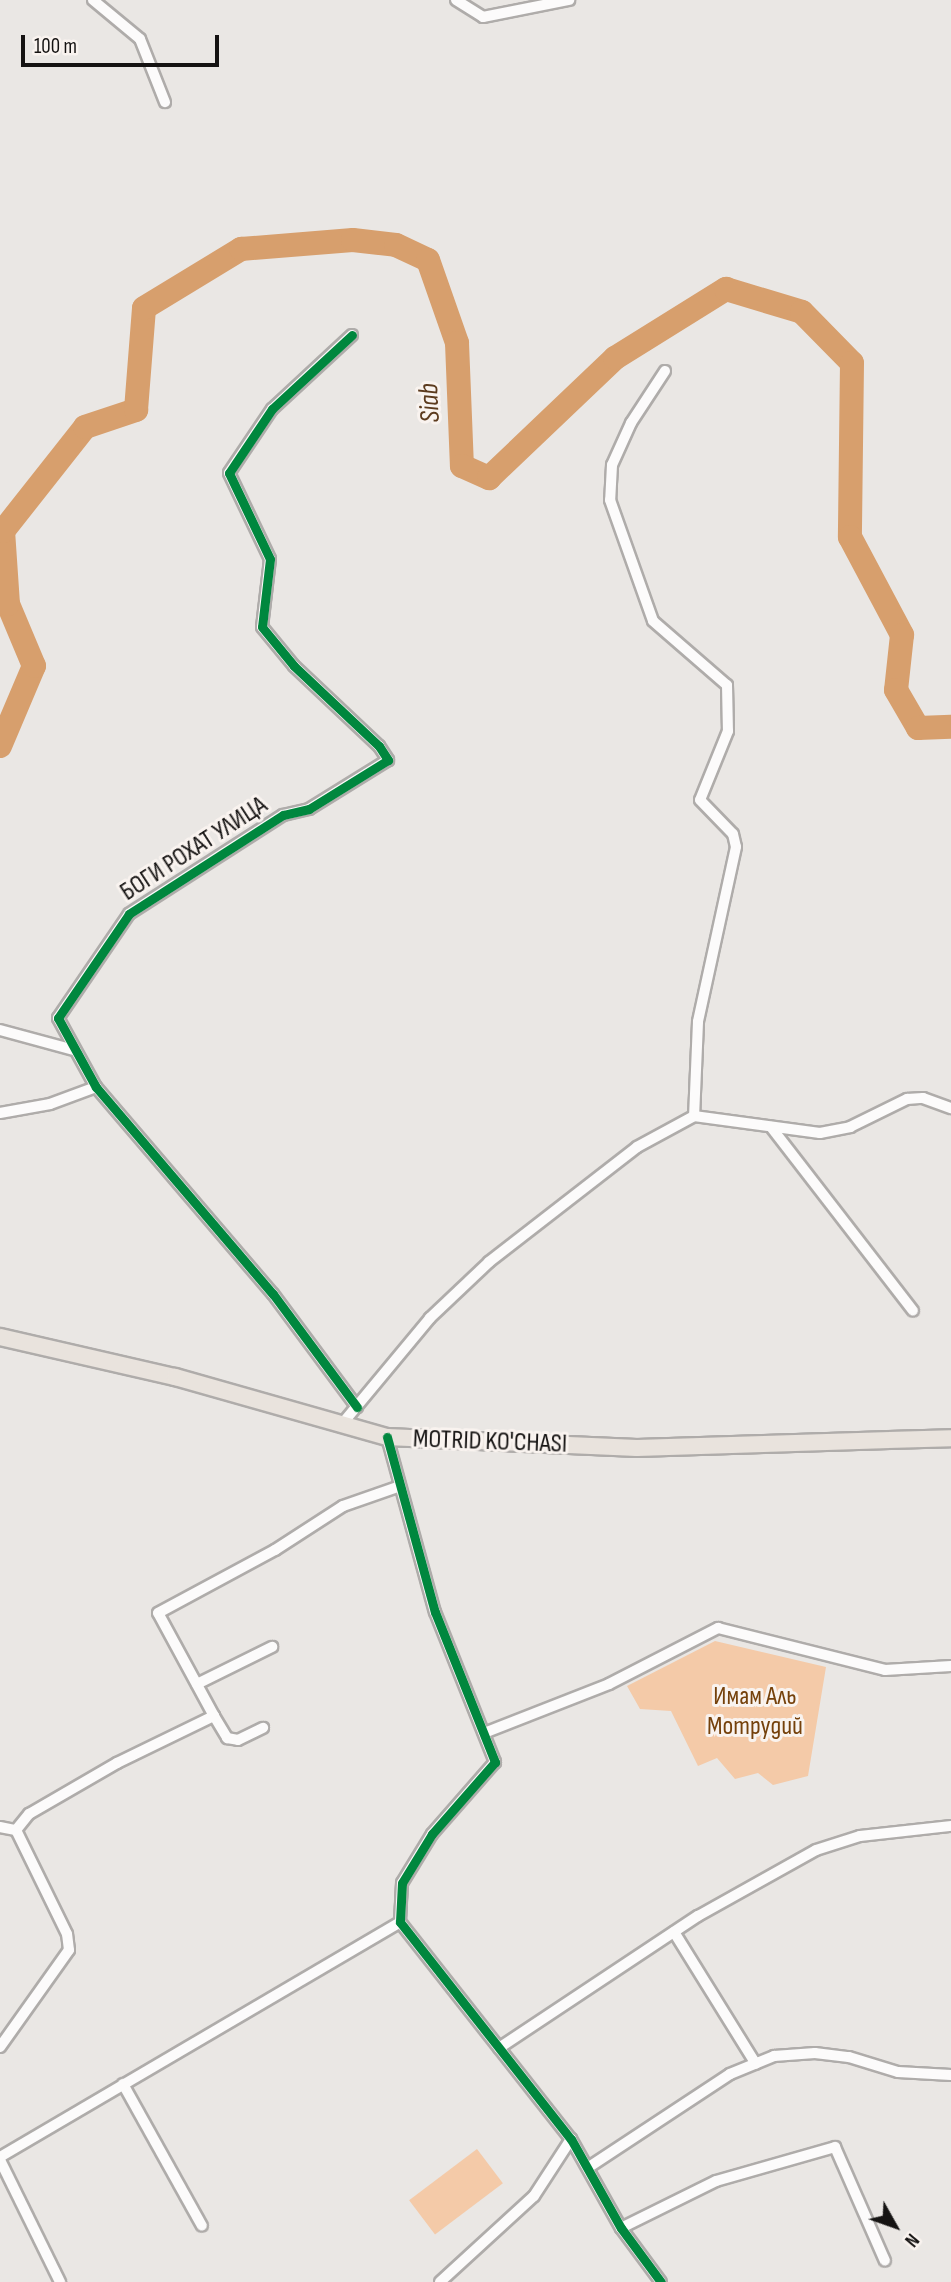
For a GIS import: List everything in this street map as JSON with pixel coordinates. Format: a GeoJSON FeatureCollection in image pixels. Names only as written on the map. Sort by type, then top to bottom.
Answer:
{"type":"FeatureCollection","features":[{"type":"Feature","properties":{"kind":"main road","name":"MOTRID KO'CHASI"},"geometry":{"type":"LineString","coordinates":[[0,1338],[175,1377],[387,1437],[637,1448],[951,1438]]}},
{"type":"Feature","properties":{"kind":"street"},"geometry":{"type":"LineString","coordinates":[[93,0],[140,38],[165,102]]}},
{"type":"Feature","properties":{"kind":"street"},"geometry":{"type":"LineString","coordinates":[[456,0],[483,17],[569,0]]}},
{"type":"Feature","properties":{"kind":"street","name":"БОГИ РОХАТ УЛИЦА"},"geometry":{"type":"LineString","coordinates":[[352,335],[272,409],[229,473],[270,559],[262,627],[294,666],[379,746],[388,760],[309,809],[283,815],[129,914],[58,1018],[96,1087],[273,1294],[357,1407]]}},
{"type":"Feature","properties":{"kind":"street"},"geometry":{"type":"LineString","coordinates":[[666,371],[626,433],[612,465],[610,500],[653,621],[727,685],[727,731],[700,800],[733,834],[736,847],[698,1022],[694,1116]]}},
{"type":"Feature","properties":{"kind":"street"},"geometry":{"type":"LineString","coordinates":[[0,1030],[74,1050]]}},
{"type":"Feature","properties":{"kind":"street"},"geometry":{"type":"LineString","coordinates":[[0,1113],[50,1104],[96,1087]]}},
{"type":"Feature","properties":{"kind":"street"},"geometry":{"type":"LineString","coordinates":[[342,1424],[430,1318],[489,1262],[637,1147],[694,1116],[820,1133],[850,1128],[908,1099],[923,1098],[951,1108]]}},
{"type":"Feature","properties":{"kind":"street"},"geometry":{"type":"LineString","coordinates":[[771,1127],[913,1311]]}},
{"type":"Feature","properties":{"kind":"street"},"geometry":{"type":"LineString","coordinates":[[387,1437],[435,1612],[495,1762],[432,1834],[402,1884],[400,1922],[571,2139],[589,2166],[621,2228],[661,2282]]}},
{"type":"Feature","properties":{"kind":"street"},"geometry":{"type":"LineString","coordinates":[[262,1728],[238,1740],[227,1738],[158,1613],[275,1550],[344,1506],[400,1486]]}},
{"type":"Feature","properties":{"kind":"street"},"geometry":{"type":"LineString","coordinates":[[484,1733],[609,1684],[718,1628],[885,1670],[951,1666]]}},
{"type":"Feature","properties":{"kind":"street"},"geometry":{"type":"LineString","coordinates":[[197,1684],[272,1647]]}},
{"type":"Feature","properties":{"kind":"street"},"geometry":{"type":"LineString","coordinates":[[16,1830],[29,1814],[117,1763],[214,1716]]}},
{"type":"Feature","properties":{"kind":"street"},"geometry":{"type":"LineString","coordinates":[[499,2048],[674,1932],[840,1841],[951,1826]]}},
{"type":"Feature","properties":{"kind":"street"},"geometry":{"type":"LineString","coordinates":[[0,1827],[16,1830]]}},
{"type":"Feature","properties":{"kind":"street"},"geometry":{"type":"LineString","coordinates":[[0,2047],[69,1950],[67,1934],[16,1830]]}},
{"type":"Feature","properties":{"kind":"street"},"geometry":{"type":"LineString","coordinates":[[60,2282],[0,2158],[400,1922]]}},
{"type":"Feature","properties":{"kind":"street"},"geometry":{"type":"LineString","coordinates":[[674,1932],[756,2064]]}},
{"type":"Feature","properties":{"kind":"street"},"geometry":{"type":"LineString","coordinates":[[589,2166],[730,2074],[774,2056],[815,2053],[849,2057],[898,2072],[950,2078]]}},
{"type":"Feature","properties":{"kind":"street"},"geometry":{"type":"LineString","coordinates":[[123,2084],[202,2226]]}},
{"type":"Feature","properties":{"kind":"street"},"geometry":{"type":"LineString","coordinates":[[440,2282],[534,2196],[571,2139]]}},
{"type":"Feature","properties":{"kind":"street"},"geometry":{"type":"LineString","coordinates":[[621,2228],[716,2181],[835,2147],[885,2261]]}},
{"type":"Feature","properties":{"kind":"green space","name":"Имам Аль Мотрудий"},"geometry":{"type":"Polygon","coordinates":[[[715,1641],[826,1667],[808,1776],[773,1785],[758,1773],[735,1779],[717,1758],[698,1766],[671,1711],[640,1709],[627,1686],[715,1641]]]}},
{"type":"Feature","properties":{"kind":"green space"},"geometry":{"type":"Polygon","coordinates":[[[477,2149],[503,2183],[435,2234],[409,2200],[477,2149]]]}},
{"type":"Feature","properties":{"kind":"waterway","name":"Siab"},"geometry":{"type":"LineString","coordinates":[[0,746],[34,666],[8,604],[3,531],[85,427],[136,410],[144,308],[241,249],[353,240],[396,245],[428,260],[457,343],[462,466],[489,478],[615,358],[726,289],[802,312],[852,363],[850,537],[902,635],[896,690],[918,728],[951,727]]}},
{"type":"Feature","properties":{"kind":"cycle path"},"geometry":{"type":"LineString","coordinates":[[352,335],[272,409],[229,473],[270,559],[262,627],[294,666],[379,746],[388,760],[309,809],[283,815],[129,914],[58,1018],[96,1087],[273,1294],[357,1407]]}},
{"type":"Feature","properties":{"kind":"cycle path"},"geometry":{"type":"LineString","coordinates":[[387,1437],[435,1612],[495,1762],[432,1834],[402,1883],[400,1922],[571,2139],[621,2228],[661,2282]]}}]}
